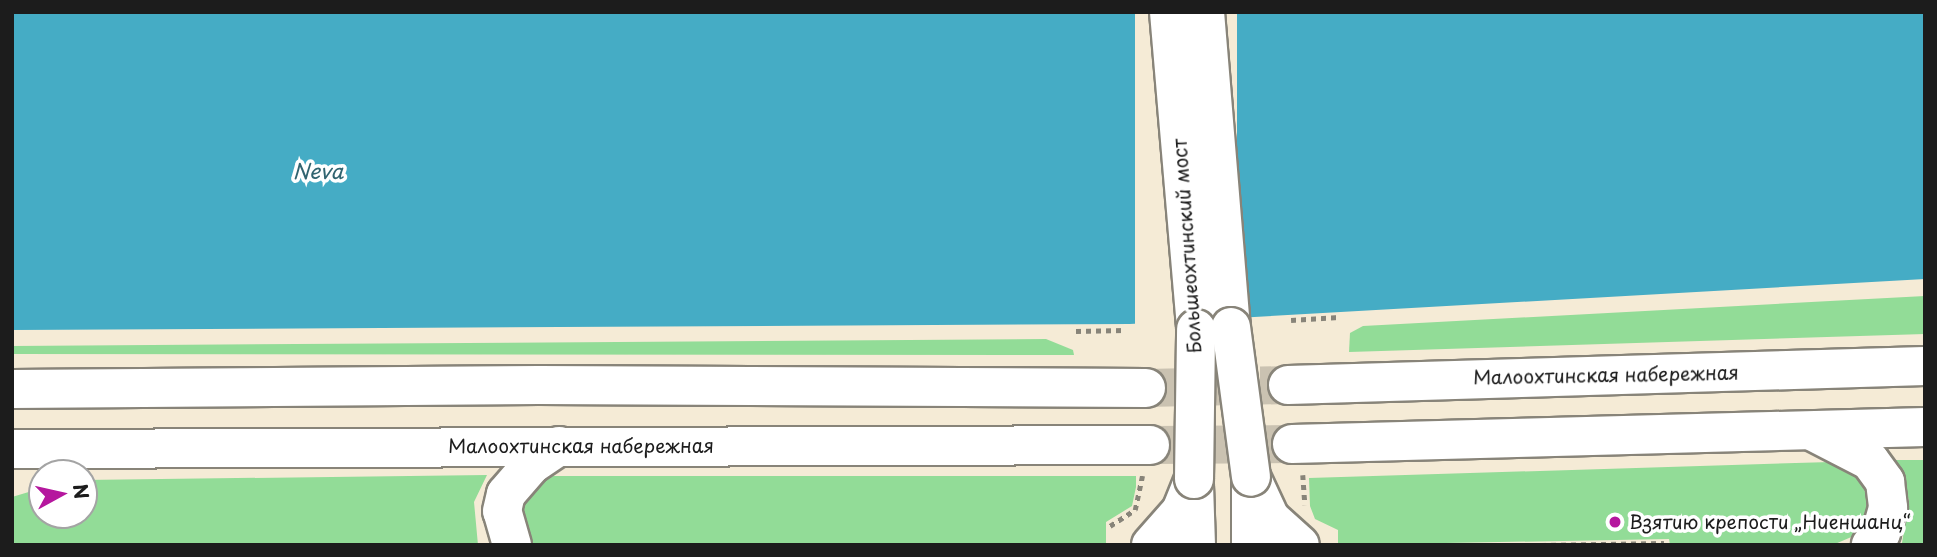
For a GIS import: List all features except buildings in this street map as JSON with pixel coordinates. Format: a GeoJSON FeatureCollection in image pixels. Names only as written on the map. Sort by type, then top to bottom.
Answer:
{"type":"FeatureCollection","features":[{"type":"Feature","properties":{"kind":"main road","name":"Большеохтинский мост"},"geometry":{"type":"LineString","coordinates":[[1169,12],[1196,329],[1196,545]]}},
{"type":"Feature","properties":{"kind":"main road","name":"Большеохтинский мост"},"geometry":{"type":"LineString","coordinates":[[1205,12],[1231,327],[1251,477]]}},
{"type":"Feature","properties":{"kind":"main road","name":"Малоохтинская набережная"},"geometry":{"type":"LineString","coordinates":[[1288,385],[1925,366]]}},
{"type":"Feature","properties":{"kind":"main road"},"geometry":{"type":"LineString","coordinates":[[12,389],[539,385],[1146,388]]}},
{"type":"Feature","properties":{"kind":"main road"},"geometry":{"type":"LineString","coordinates":[[1292,444],[1914,429]]}},
{"type":"Feature","properties":{"kind":"main road"},"geometry":{"type":"LineString","coordinates":[[1812,431],[1870,461],[1885,482],[1888,508],[1881,533],[1871,545]]}},
{"type":"Feature","properties":{"kind":"main road","name":"Малоохтинская набережная"},"geometry":{"type":"LineString","coordinates":[[12,449],[1150,445]]}},
{"type":"Feature","properties":{"kind":"main road"},"geometry":{"type":"LineString","coordinates":[[512,545],[502,511],[506,494],[531,465],[559,446]]}},
{"type":"Feature","properties":{"kind":"main road"},"geometry":{"type":"LineString","coordinates":[[1251,477],[1251,545]]}},
{"type":"Feature","properties":{"kind":"main road"},"geometry":{"type":"LineString","coordinates":[[1251,477],[1270,518],[1300,545]]}},
{"type":"Feature","properties":{"kind":"main road"},"geometry":{"type":"LineString","coordinates":[[1151,545],[1181,511],[1194,480]]}},
{"type":"Feature","properties":{"kind":"path"},"geometry":{"type":"LineString","coordinates":[[1291,320],[1339,317]]}},
{"type":"Feature","properties":{"kind":"path"},"geometry":{"type":"LineString","coordinates":[[1076,331],[1125,330]]}},
{"type":"Feature","properties":{"kind":"path"},"geometry":{"type":"LineString","coordinates":[[1110,526],[1135,510],[1141,486]]}},
{"type":"Feature","properties":{"kind":"path"},"geometry":{"type":"LineString","coordinates":[[1541,545],[1664,543]]}},
{"type":"Feature","properties":{"kind":"green space"},"geometry":{"type":"Polygon","coordinates":[[[1925,296],[1925,334],[1349,352],[1350,333],[1363,326],[1925,296]]]}},
{"type":"Feature","properties":{"kind":"green space"},"geometry":{"type":"Polygon","coordinates":[[[1046,339],[1073,350],[1074,355],[12,354],[12,346],[1046,339]]]}},
{"type":"Feature","properties":{"kind":"green space"},"geometry":{"type":"Polygon","coordinates":[[[1895,460],[1925,460],[1925,543],[1902,543],[1909,500],[1895,460]]]}},
{"type":"Feature","properties":{"kind":"green space"},"geometry":{"type":"Polygon","coordinates":[[[1831,462],[1850,467],[1862,480],[1867,500],[1865,519],[1856,535],[1835,544],[1670,545],[1669,539],[1338,545],[1338,530],[1315,519],[1310,506],[1309,478],[1831,462]]]}},
{"type":"Feature","properties":{"kind":"green space"},"geometry":{"type":"Polygon","coordinates":[[[487,475],[474,502],[478,545],[12,545],[12,497],[28,492],[28,529],[98,529],[98,480],[487,475]]]}},
{"type":"Feature","properties":{"kind":"green space"},"geometry":{"type":"Polygon","coordinates":[[[553,476],[1136,476],[1136,487],[1132,506],[1106,522],[1106,545],[532,545],[523,536],[517,510],[540,481],[553,476]]]}},
{"type":"Feature","properties":{"kind":"water","name":"Neva"},"geometry":{"type":"Polygon","coordinates":[[[12,12],[1925,12],[1925,279],[1130,324],[12,330],[12,12]]]}},
{"type":"Feature","properties":{"kind":"pier"},"geometry":{"type":"Polygon","coordinates":[[[1135,12],[1237,12],[1237,327],[1135,327],[1135,12]]]}},
{"type":"Feature","properties":{"kind":"tunnel"},"geometry":{"type":"LineString","coordinates":[[1146,388],[1288,385]]}},
{"type":"Feature","properties":{"kind":"tunnel"},"geometry":{"type":"LineString","coordinates":[[1150,445],[1292,444]]}},
{"type":"Feature","properties":{"kind":"place","name":"Взятию крепости „Ниеншанц“"},"geometry":{"type":"Point","coordinates":[1615,522]}}]}
